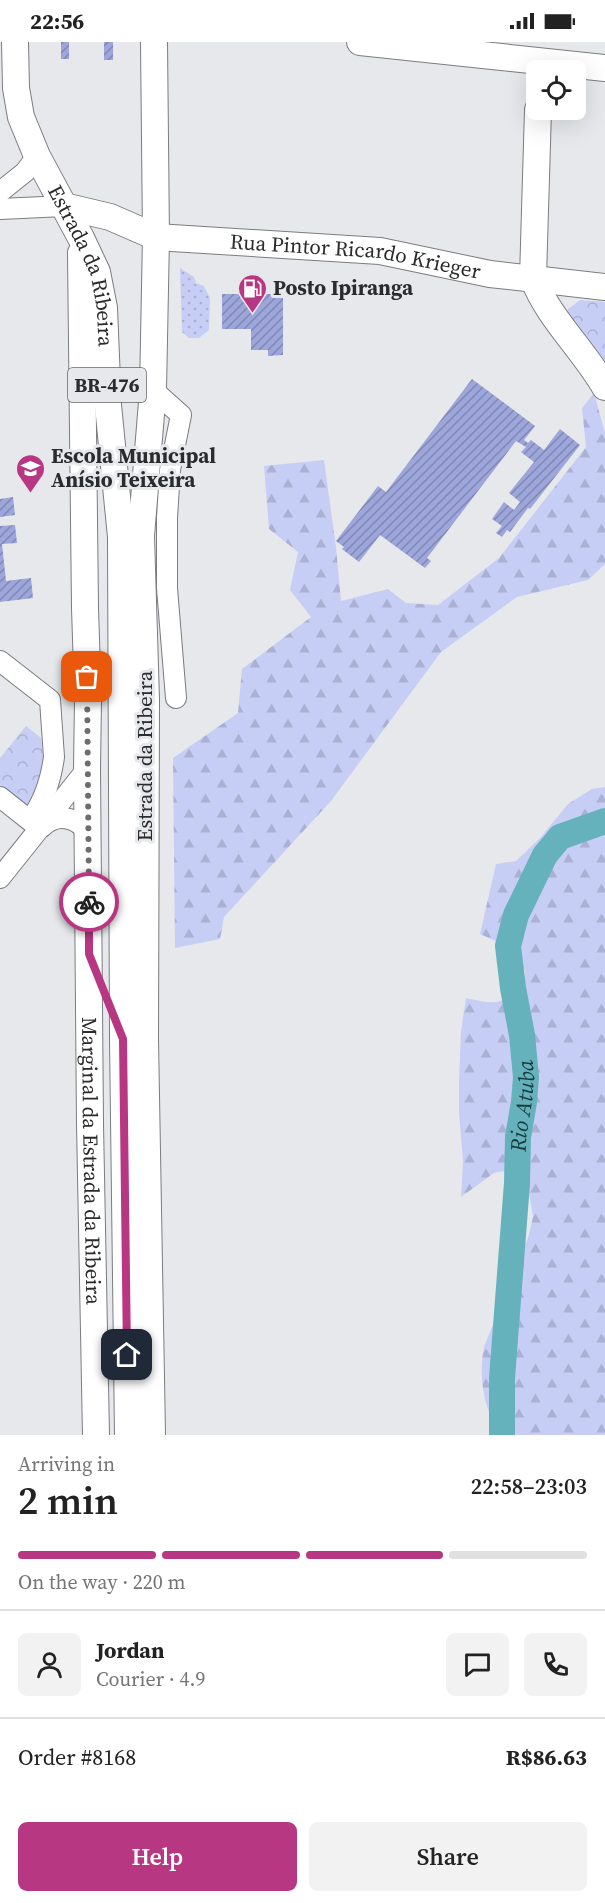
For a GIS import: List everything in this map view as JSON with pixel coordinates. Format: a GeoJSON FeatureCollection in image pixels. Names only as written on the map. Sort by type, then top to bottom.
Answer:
{"type":"FeatureCollection","features":[{"type":"Feature","properties":{"kind":"main road","name":"Estrada da Ribeira"},"geometry":{"type":"LineString","coordinates":[[15,42],[16,88],[21,117],[37,156],[97,272],[104,308],[108,405],[121,537],[123,1039],[129,1435]]}},
{"type":"Feature","properties":{"kind":"main road","name":"Estrada da Ribeira"},"geometry":{"type":"LineString","coordinates":[[152,1435],[146,1039],[146,700],[141,536],[153,390],[156,237],[154,42]]}},
{"type":"Feature","properties":{"kind":"main road"},"geometry":{"type":"LineString","coordinates":[[360,42],[540,58],[605,68]]}},
{"type":"Feature","properties":{"kind":"main road"},"geometry":{"type":"LineString","coordinates":[[538,120],[532,278],[548,309],[589,362],[605,387]]}},
{"type":"Feature","properties":{"kind":"main road","name":"Rua Pintor Ricardo Krieger"},"geometry":{"type":"LineString","coordinates":[[64,206],[110,217],[156,237],[380,251],[490,274],[605,287]]}},
{"type":"Feature","properties":{"kind":"main road","name":"Marginal da Estrada da Ribeira"},"geometry":{"type":"LineString","coordinates":[[81,238],[88,700],[90,1136],[96,1435]]}},
{"type":"Feature","properties":{"kind":"main road"},"geometry":{"type":"LineString","coordinates":[[89,954],[123,1039]]}},
{"type":"Feature","properties":{"kind":"street"},"geometry":{"type":"LineString","coordinates":[[0,192],[25,172],[37,156]]}},
{"type":"Feature","properties":{"kind":"street"},"geometry":{"type":"LineString","coordinates":[[0,209],[64,206]]}},
{"type":"Feature","properties":{"kind":"street"},"geometry":{"type":"LineString","coordinates":[[153,390],[181,415],[170,470],[167,518],[167,588],[176,698]]}},
{"type":"Feature","properties":{"kind":"street"},"geometry":{"type":"LineString","coordinates":[[0,661],[50,700],[53,767],[38,809],[35,825]]}},
{"type":"Feature","properties":{"kind":"street"},"geometry":{"type":"LineString","coordinates":[[0,878],[35,825],[87,769]]}},
{"type":"Feature","properties":{"kind":"street"},"geometry":{"type":"LineString","coordinates":[[0,797],[35,825],[65,817],[82,825],[88,833]]}},
{"type":"Feature","properties":{"kind":"green space"},"geometry":{"type":"Polygon","coordinates":[[[180,268],[194,277],[196,283],[204,286],[210,298],[209,330],[199,338],[189,338],[182,332],[180,268]]]}},
{"type":"Feature","properties":{"kind":"green space"},"geometry":{"type":"Polygon","coordinates":[[[580,300],[605,302],[605,366],[567,317],[568,309],[580,300]]]}},
{"type":"Feature","properties":{"kind":"green space"},"geometry":{"type":"Polygon","coordinates":[[[594,393],[605,433],[605,564],[588,580],[517,597],[441,652],[331,801],[224,917],[220,939],[175,948],[173,758],[238,713],[242,669],[311,617],[290,590],[298,552],[269,529],[264,466],[324,460],[341,601],[388,589],[406,603],[438,605],[499,558],[586,447],[582,408],[594,393]]]}},
{"type":"Feature","properties":{"kind":"green space"},"geometry":{"type":"Polygon","coordinates":[[[26,726],[41,738],[45,771],[30,809],[0,785],[0,758],[26,726]]]}},
{"type":"Feature","properties":{"kind":"green space"},"geometry":{"type":"Polygon","coordinates":[[[605,787],[605,1435],[499,1435],[486,1403],[482,1381],[482,1359],[484,1347],[528,1238],[533,1217],[527,1181],[514,1169],[494,1173],[461,1197],[463,1161],[459,1081],[461,1031],[466,998],[498,1002],[509,996],[524,982],[525,971],[511,948],[480,934],[496,864],[516,861],[540,838],[568,804],[592,789],[605,787]]]}},
{"type":"Feature","properties":{"kind":"building"},"geometry":{"type":"Polygon","coordinates":[[[61,42],[69,42],[69,59],[61,59],[61,42]]]}},
{"type":"Feature","properties":{"kind":"building"},"geometry":{"type":"Polygon","coordinates":[[[104,42],[113,42],[113,60],[104,60],[104,42]]]}},
{"type":"Feature","properties":{"kind":"building","name":"Posto Ipiranga"},"geometry":{"type":"Polygon","coordinates":[[[222,294],[276,294],[275,298],[283,298],[283,355],[268,356],[268,350],[251,350],[251,329],[222,329],[222,294]]]}},
{"type":"Feature","properties":{"kind":"building"},"geometry":{"type":"Polygon","coordinates":[[[472,379],[535,426],[524,440],[528,443],[531,440],[544,450],[560,429],[580,445],[530,509],[528,508],[510,532],[507,530],[502,537],[496,533],[502,526],[492,519],[504,502],[514,510],[520,502],[509,493],[534,462],[521,452],[526,447],[516,441],[427,558],[431,561],[425,568],[380,535],[359,562],[342,549],[344,547],[336,541],[378,486],[386,492],[472,379]]]}},
{"type":"Feature","properties":{"kind":"building"},"geometry":{"type":"Polygon","coordinates":[[[13,497],[15,515],[0,517],[0,499],[13,497]]]}},
{"type":"Feature","properties":{"kind":"building"},"geometry":{"type":"Polygon","coordinates":[[[15,525],[17,543],[2,544],[6,581],[31,578],[33,598],[0,602],[0,526],[15,525]]]}},
{"type":"Feature","properties":{"kind":"waterway","name":"Rio Atuba"},"geometry":{"type":"LineString","coordinates":[[502,1435],[502,1378],[517,1183],[518,1137],[526,1077],[508,946],[516,915],[545,855],[560,837],[605,821]]}},
{"type":"Feature","properties":{"kind":"way so far"},"geometry":{"type":"LineString","coordinates":[[87,677],[89,902]]}},
{"type":"Feature","properties":{"kind":"place","name":"Posto Ipiranga"},"geometry":{"type":"Point","coordinates":[252,314]}},
{"type":"Feature","properties":{"kind":"place","name":"Escola Municipal Anísio Teixeira"},"geometry":{"type":"Point","coordinates":[30,494]}},
{"type":"Feature","properties":{"kind":"route"},"geometry":{"type":"LineString","coordinates":[[89,902],[89,954],[123,1039],[127,1355]]}}]}
